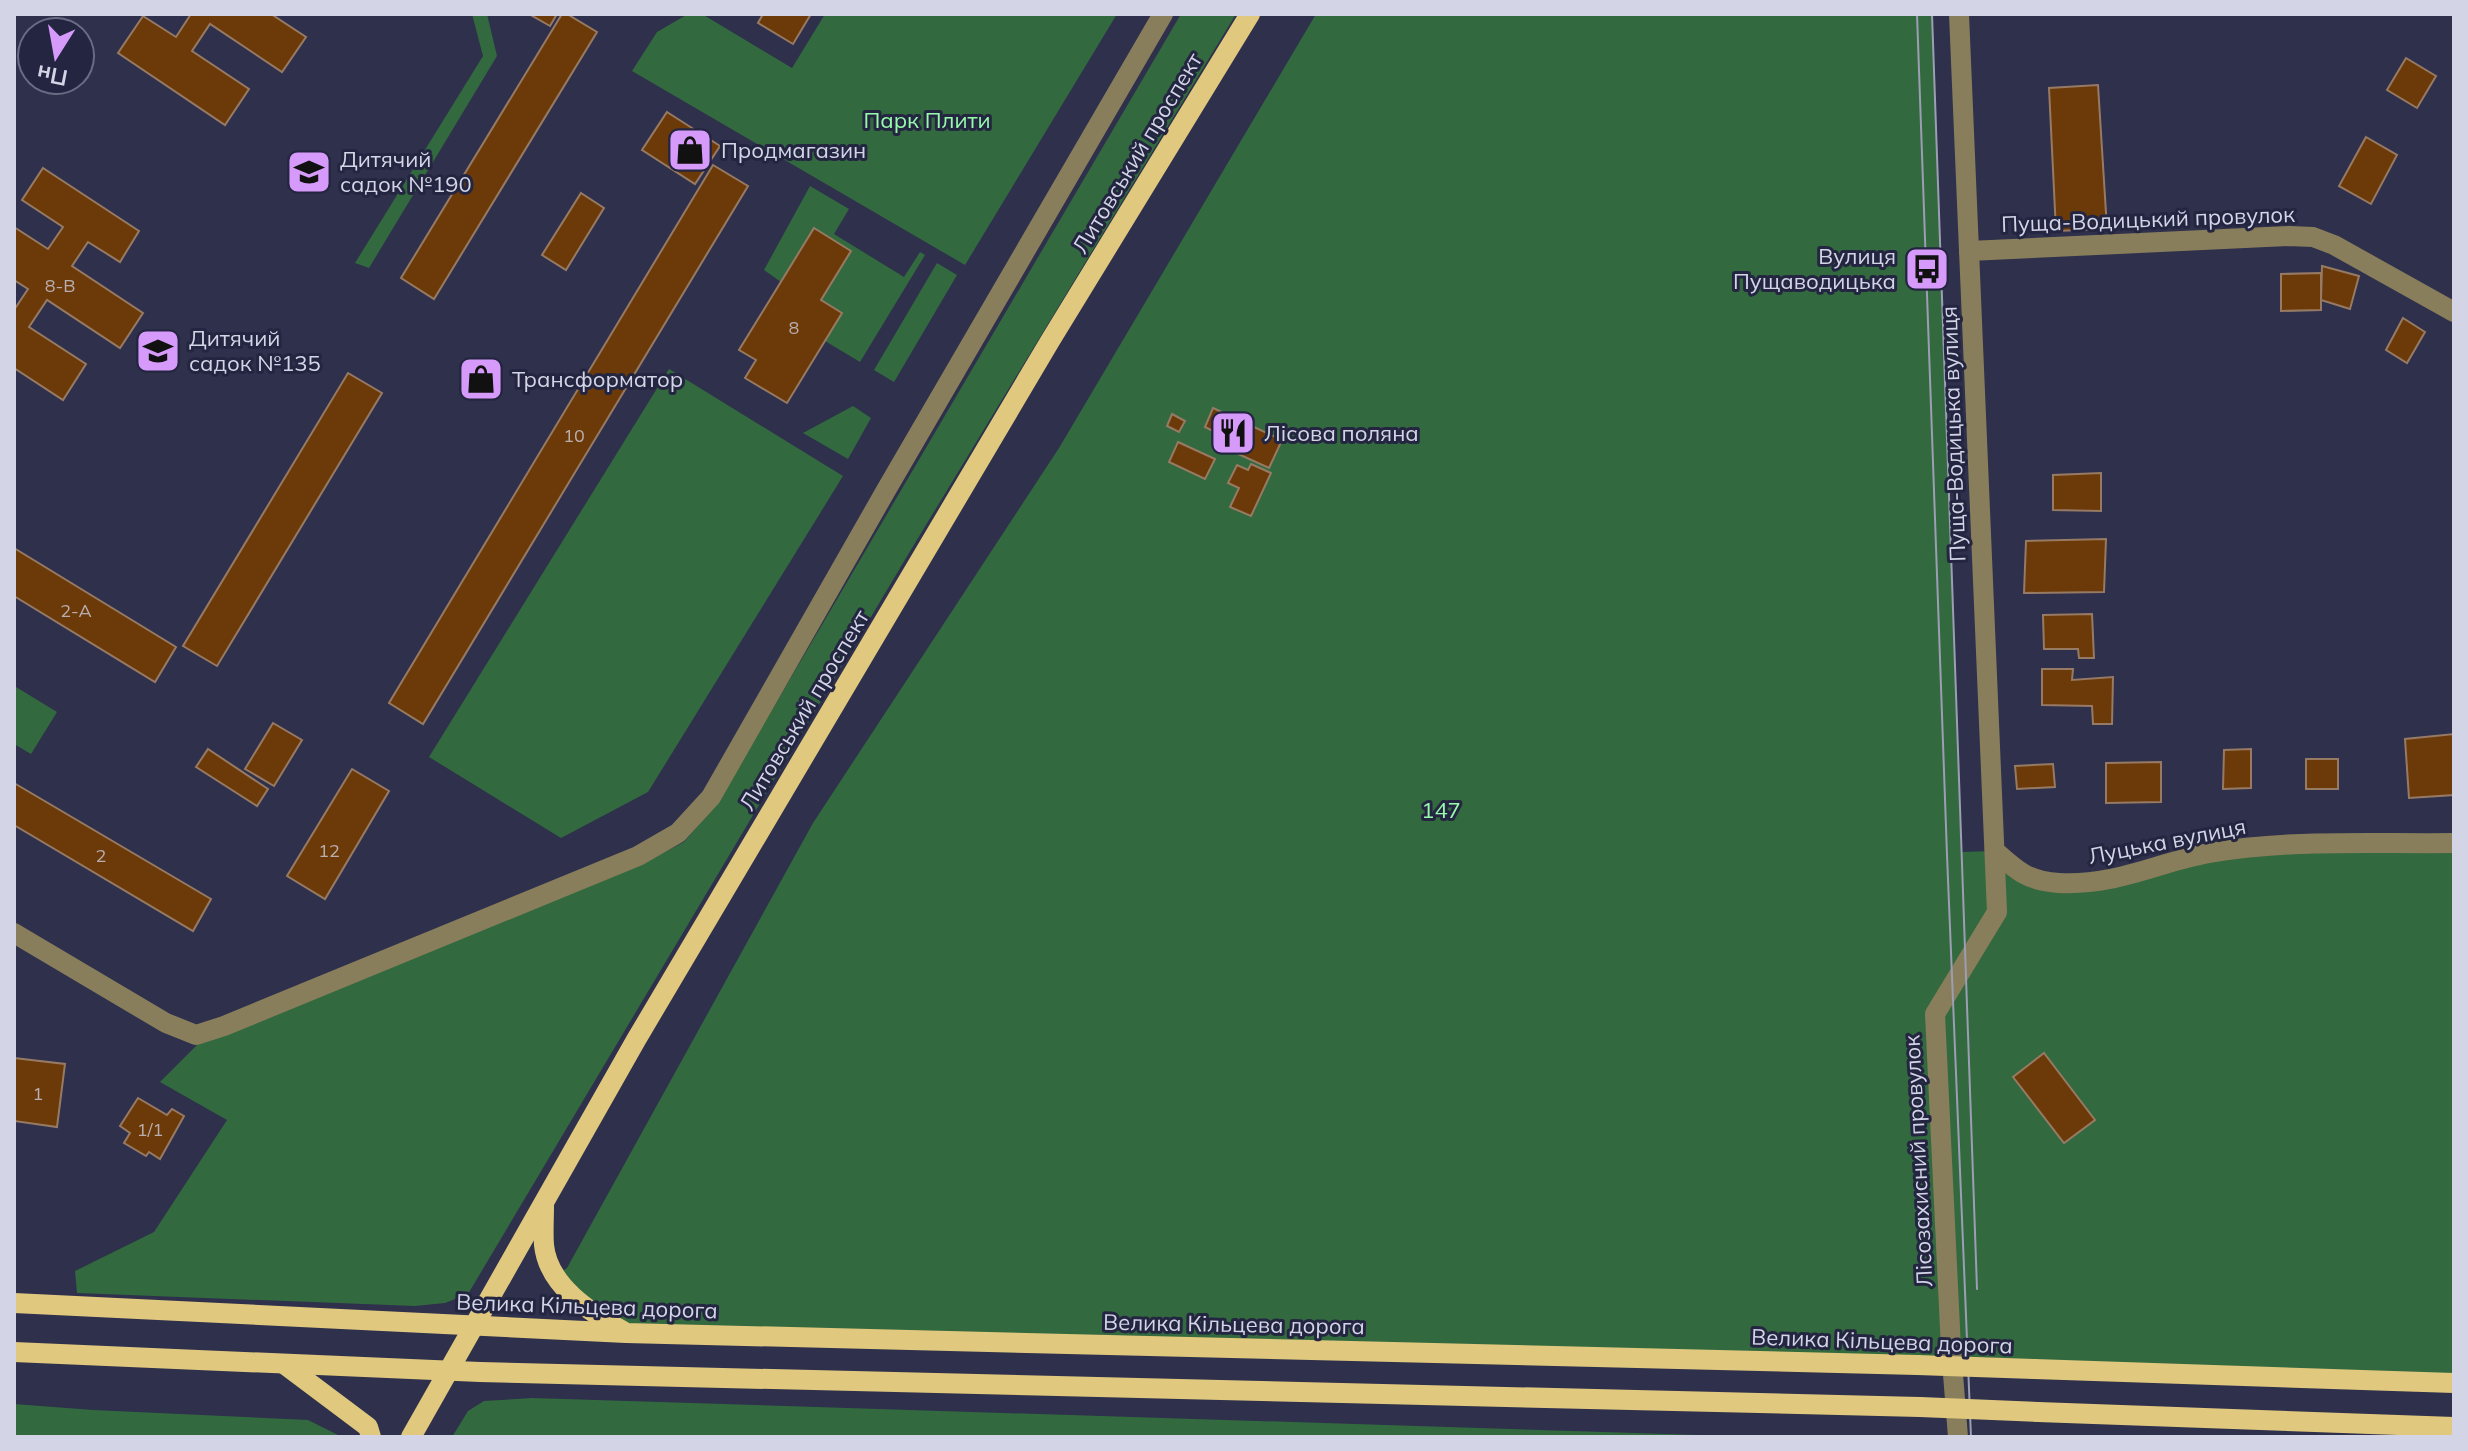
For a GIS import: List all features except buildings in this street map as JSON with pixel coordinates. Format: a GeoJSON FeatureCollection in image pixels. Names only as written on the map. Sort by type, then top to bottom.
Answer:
{"type":"FeatureCollection","features":[{"type":"Feature","properties":{"kind":"main road","name":"Литовський проспект"},"geometry":{"type":"LineString","coordinates":[[411,1437],[636,1040],[1050,341],[1250,14]]}},
{"type":"Feature","properties":{"kind":"main road"},"geometry":{"type":"LineString","coordinates":[[544,1204],[544,1247],[554,1276],[588,1311],[626,1333]]}},
{"type":"Feature","properties":{"kind":"main road","name":"Велика Кільцева дорога"},"geometry":{"type":"LineString","coordinates":[[14,1303],[626,1333],[1917,1365],[2454,1383]]}},
{"type":"Feature","properties":{"kind":"main road"},"geometry":{"type":"LineString","coordinates":[[14,1352],[449,1371],[1920,1407],[2454,1427]]}},
{"type":"Feature","properties":{"kind":"main road"},"geometry":{"type":"LineString","coordinates":[[284,1364],[368,1427],[371,1437]]}},
{"type":"Feature","properties":{"kind":"street","name":"Литовський проспект"},"geometry":{"type":"LineString","coordinates":[[14,933],[166,1023],[196,1035],[638,856],[678,833],[711,797],[1163,14]]}},
{"type":"Feature","properties":{"kind":"street","name":"Пуща-Водицька вулиця"},"geometry":{"type":"LineString","coordinates":[[1959,14],[1995,851]]}},
{"type":"Feature","properties":{"kind":"street","name":"Пуща-Водицький провулок"},"geometry":{"type":"LineString","coordinates":[[1969,251],[2313,237],[2334,245],[2454,312]]}},
{"type":"Feature","properties":{"kind":"street","name":"Луцька вулиця"},"geometry":{"type":"LineString","coordinates":[[1995,851],[2030,879],[2080,883],[2135,875],[2206,854],[2282,844],[2454,843]]}},
{"type":"Feature","properties":{"kind":"street","name":"Лісозахисний провулок"},"geometry":{"type":"LineString","coordinates":[[1958,1437],[1935,1014],[1997,912],[1995,851]]}},
{"type":"Feature","properties":{"kind":"green space"},"geometry":{"type":"Polygon","coordinates":[[[472,14],[487,14],[497,56],[369,268],[355,263],[483,56],[472,14]]]}},
{"type":"Feature","properties":{"kind":"green space","name":"Парк Плити"},"geometry":{"type":"Polygon","coordinates":[[[688,14],[702,14],[792,68],[825,14],[1117,14],[965,265],[632,71],[657,32],[688,14]]]}},
{"type":"Feature","properties":{"kind":"green space"},"geometry":{"type":"Polygon","coordinates":[[[1181,14],[1236,14],[909,553],[468,1294],[445,1303],[415,1306],[77,1293],[75,1271],[154,1232],[227,1120],[160,1082],[198,1044],[642,864],[684,842],[716,805],[1181,14]]]}},
{"type":"Feature","properties":{"kind":"green space","name":"147"},"geometry":{"type":"Polygon","coordinates":[[[1316,14],[1932,14],[1961,852],[1995,851],[2057,883],[2206,854],[2454,843],[2454,1383],[626,1333],[554,1276],[567,1268],[813,823],[1059,448],[1316,14]]]}},
{"type":"Feature","properties":{"kind":"green space"},"geometry":{"type":"Polygon","coordinates":[[[810,186],[849,209],[834,234],[904,277],[920,252],[925,255],[860,362],[825,341],[842,313],[821,300],[851,251],[781,282],[764,270],[810,186]]]}},
{"type":"Feature","properties":{"kind":"green space"},"geometry":{"type":"Polygon","coordinates":[[[937,263],[957,275],[894,382],[874,370],[937,263]]]}},
{"type":"Feature","properties":{"kind":"green space"},"geometry":{"type":"Polygon","coordinates":[[[669,369],[843,476],[648,792],[561,838],[429,757],[669,369]]]}},
{"type":"Feature","properties":{"kind":"green space"},"geometry":{"type":"Polygon","coordinates":[[[853,406],[871,418],[848,459],[803,433],[853,406]]]}},
{"type":"Feature","properties":{"kind":"green space"},"geometry":{"type":"Polygon","coordinates":[[[16,687],[57,712],[31,754],[14,744],[16,687]]]}},
{"type":"Feature","properties":{"kind":"green space"},"geometry":{"type":"Polygon","coordinates":[[[532,1398],[1764,1437],[452,1437],[468,1411],[484,1401],[532,1398]]]}},
{"type":"Feature","properties":{"kind":"green space"},"geometry":{"type":"Polygon","coordinates":[[[14,1404],[308,1420],[342,1437],[14,1437],[14,1404]]]}},
{"type":"Feature","properties":{"kind":"tram line"},"geometry":{"type":"LineString","coordinates":[[1917,14],[1971,1437]]}},
{"type":"Feature","properties":{"kind":"tram line"},"geometry":{"type":"LineString","coordinates":[[1932,14],[1977,1289]]}},
{"type":"Feature","properties":{"kind":"place","name":"Продмагазин"},"geometry":{"type":"Point","coordinates":[690,150]}},
{"type":"Feature","properties":{"kind":"place","name":"Дитячий садок №190"},"geometry":{"type":"Point","coordinates":[309,172]}},
{"type":"Feature","properties":{"kind":"place","name":"Вулиця Пущаводицька"},"geometry":{"type":"Point","coordinates":[1927,269]}},
{"type":"Feature","properties":{"kind":"place","name":"Дитячий садок №135"},"geometry":{"type":"Point","coordinates":[158,351]}},
{"type":"Feature","properties":{"kind":"place","name":"Трансформатор"},"geometry":{"type":"Point","coordinates":[481,379]}},
{"type":"Feature","properties":{"kind":"place","name":"Лісова поляна"},"geometry":{"type":"Point","coordinates":[1233,433]}}]}
